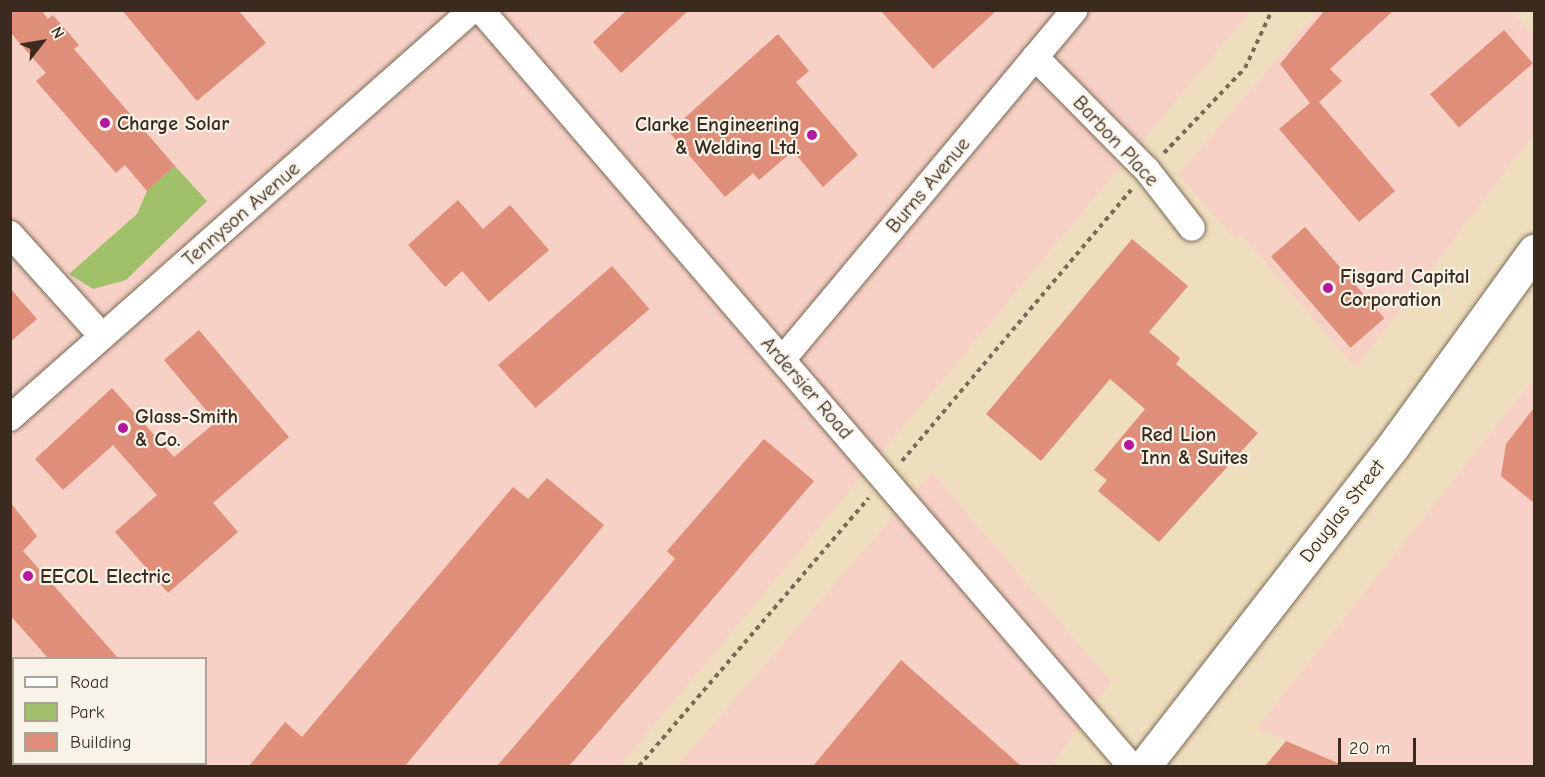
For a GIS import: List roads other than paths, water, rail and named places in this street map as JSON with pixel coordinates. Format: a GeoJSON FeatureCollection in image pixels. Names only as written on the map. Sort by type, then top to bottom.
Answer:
{"type":"FeatureCollection","features":[{"type":"Feature","properties":{"kind":"highway","name":"Douglas Street"},"geometry":{"type":"LineString","coordinates":[[1144,766],[1393,446],[1534,251]]}},
{"type":"Feature","properties":{"kind":"street","name":"Tennyson Avenue"},"geometry":{"type":"LineString","coordinates":[[10,418],[472,10]]}},
{"type":"Feature","properties":{"kind":"street","name":"Ardersier Road"},"geometry":{"type":"LineString","coordinates":[[482,10],[782,360],[888,477],[1131,766]]}},
{"type":"Feature","properties":{"kind":"street","name":"Burns Avenue"},"geometry":{"type":"LineString","coordinates":[[782,360],[1075,10]]}},
{"type":"Feature","properties":{"kind":"street","name":"Barbon Place"},"geometry":{"type":"LineString","coordinates":[[1035,57],[1147,170],[1192,228]]}},
{"type":"Feature","properties":{"kind":"street"},"geometry":{"type":"LineString","coordinates":[[10,234],[102,336]]}},
{"type":"Feature","properties":{"kind":"place","name":"Charge Solar"},"geometry":{"type":"Point","coordinates":[105,123]}},
{"type":"Feature","properties":{"kind":"place","name":"Clarke Engineering & Welding Ltd."},"geometry":{"type":"Point","coordinates":[812,135]}},
{"type":"Feature","properties":{"kind":"place","name":"Fisgard Capital Corporation"},"geometry":{"type":"Point","coordinates":[1328,288]}},
{"type":"Feature","properties":{"kind":"place","name":"Glass-Smith & Co."},"geometry":{"type":"Point","coordinates":[123,428]}},
{"type":"Feature","properties":{"kind":"place","name":"Red Lion Inn & Suites"},"geometry":{"type":"Point","coordinates":[1129,445]}},
{"type":"Feature","properties":{"kind":"place","name":"EECOL Electric"},"geometry":{"type":"Point","coordinates":[28,576]}}]}
